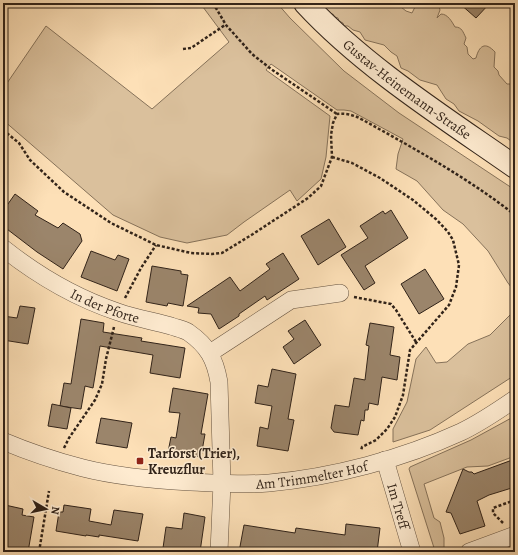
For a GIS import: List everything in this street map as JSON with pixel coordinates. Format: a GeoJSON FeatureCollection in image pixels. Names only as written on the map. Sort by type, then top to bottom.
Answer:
{"type":"FeatureCollection","features":[{"type":"Feature","properties":{"kind":"main road","name":"Gustav-Heinemann-Straße"},"geometry":{"type":"LineString","coordinates":[[305,3],[343,39],[397,83],[515,167]]}},
{"type":"Feature","properties":{"kind":"street","name":"In der Pforte"},"geometry":{"type":"LineString","coordinates":[[3,248],[20,261],[57,284],[86,299],[117,312],[186,331],[200,341],[210,353],[216,366],[220,382],[222,483],[219,552]]}},
{"type":"Feature","properties":{"kind":"street"},"geometry":{"type":"LineString","coordinates":[[210,353],[291,300],[340,293]]}},
{"type":"Feature","properties":{"kind":"street","name":"Am Trimmelter Hof"},"geometry":{"type":"LineString","coordinates":[[3,441],[58,461],[104,473],[171,481],[269,483],[361,468],[402,455],[461,432],[515,400]]}},
{"type":"Feature","properties":{"kind":"street","name":"Im Treff"},"geometry":{"type":"LineString","coordinates":[[386,460],[412,552]]}},
{"type":"Feature","properties":{"kind":"street"},"geometry":{"type":"LineString","coordinates":[[469,552],[509,529]]}},
{"type":"Feature","properties":{"kind":"path"},"geometry":{"type":"LineString","coordinates":[[213,3],[226,25],[243,46],[261,61],[336,114],[343,113],[354,115],[490,195],[515,215]]}},
{"type":"Feature","properties":{"kind":"path"},"geometry":{"type":"LineString","coordinates":[[183,49],[191,48],[226,25]]}},
{"type":"Feature","properties":{"kind":"path"},"geometry":{"type":"LineString","coordinates":[[3,130],[19,143],[30,160],[64,192],[111,223],[156,245],[191,253],[212,254],[222,252],[252,234],[308,198],[321,186],[332,157],[331,135],[336,114]]}},
{"type":"Feature","properties":{"kind":"path"},"geometry":{"type":"LineString","coordinates":[[332,157],[352,163],[366,170],[397,189],[437,220],[453,240],[459,265],[456,287],[449,305],[410,350],[400,407],[387,429],[376,440],[362,447],[361,468]]}},
{"type":"Feature","properties":{"kind":"path"},"geometry":{"type":"LineString","coordinates":[[58,461],[69,438],[95,400],[102,384],[117,312],[141,268],[156,245]]}},
{"type":"Feature","properties":{"kind":"path"},"geometry":{"type":"LineString","coordinates":[[340,293],[361,299],[391,304],[416,342]]}},
{"type":"Feature","properties":{"kind":"path"},"geometry":{"type":"LineString","coordinates":[[39,552],[49,491]]}},
{"type":"Feature","properties":{"kind":"path"},"geometry":{"type":"LineString","coordinates":[[509,529],[493,512],[494,508],[515,500]]}},
{"type":"Feature","properties":{"kind":"shaded area"},"geometry":{"type":"Polygon","coordinates":[[[200,3],[277,3],[290,18],[344,71],[399,113],[515,190],[515,292],[488,251],[463,224],[443,210],[417,181],[396,169],[398,154],[403,139],[351,111],[337,110],[271,64],[266,70],[330,116],[326,157],[321,179],[297,201],[290,190],[227,235],[187,243],[160,237],[113,215],[3,120],[3,89],[46,26],[152,109],[229,42],[200,3]]]}},
{"type":"Feature","properties":{"kind":"shaded area"},"geometry":{"type":"Polygon","coordinates":[[[320,3],[396,3],[406,11],[412,13],[416,3],[446,3],[444,6],[439,6],[440,10],[437,18],[441,14],[446,15],[455,27],[462,30],[466,38],[464,44],[467,47],[468,54],[473,59],[476,58],[479,50],[483,46],[488,47],[495,52],[494,67],[507,84],[513,84],[515,86],[515,144],[507,138],[499,136],[478,121],[459,111],[454,104],[446,99],[437,85],[420,80],[408,71],[401,68],[397,56],[384,45],[365,40],[360,32],[353,30],[348,26],[344,26],[343,23],[333,14],[328,14],[320,3]]]}},
{"type":"Feature","properties":{"kind":"shaded area"},"geometry":{"type":"Polygon","coordinates":[[[515,310],[515,375],[430,430],[393,442],[393,429],[407,402],[416,359],[426,347],[436,363],[447,362],[468,344],[490,335],[515,310]]]}},
{"type":"Feature","properties":{"kind":"shaded area"},"geometry":{"type":"Polygon","coordinates":[[[515,416],[515,456],[488,466],[467,467],[424,484],[434,518],[440,522],[444,538],[444,550],[435,551],[409,469],[410,467],[471,440],[515,416]]]}},
{"type":"Feature","properties":{"kind":"building"},"geometry":{"type":"Polygon","coordinates":[[[459,3],[490,3],[476,18],[459,3]]]}},
{"type":"Feature","properties":{"kind":"building"},"geometry":{"type":"Polygon","coordinates":[[[15,194],[38,211],[35,215],[58,228],[63,223],[80,234],[82,241],[63,269],[37,252],[3,226],[3,211],[15,194]]]}},
{"type":"Feature","properties":{"kind":"building"},"geometry":{"type":"Polygon","coordinates":[[[391,210],[408,238],[365,266],[375,283],[364,290],[341,255],[368,238],[360,226],[383,211],[385,214],[391,210]]]}},
{"type":"Feature","properties":{"kind":"building"},"geometry":{"type":"Polygon","coordinates":[[[329,219],[346,247],[318,265],[301,236],[329,219]]]}},
{"type":"Feature","properties":{"kind":"building"},"geometry":{"type":"Polygon","coordinates":[[[91,251],[115,260],[118,255],[129,259],[117,291],[81,277],[91,251]]]}},
{"type":"Feature","properties":{"kind":"building"},"geometry":{"type":"Polygon","coordinates":[[[283,253],[299,279],[267,300],[265,296],[219,329],[211,314],[198,313],[199,308],[187,306],[230,277],[240,291],[270,269],[266,264],[283,253]]]}},
{"type":"Feature","properties":{"kind":"building"},"geometry":{"type":"Polygon","coordinates":[[[152,266],[181,271],[181,274],[188,275],[183,306],[168,303],[167,306],[146,302],[152,266]]]}},
{"type":"Feature","properties":{"kind":"building"},"geometry":{"type":"Polygon","coordinates":[[[425,269],[444,299],[419,314],[401,284],[425,269]]]}},
{"type":"Feature","properties":{"kind":"building"},"geometry":{"type":"Polygon","coordinates":[[[20,306],[35,308],[28,344],[3,340],[3,316],[17,318],[20,306]]]}},
{"type":"Feature","properties":{"kind":"building"},"geometry":{"type":"Polygon","coordinates":[[[81,319],[104,323],[103,332],[142,338],[141,341],[185,348],[180,378],[150,373],[153,355],[100,346],[93,388],[85,386],[81,409],[60,406],[64,383],[71,384],[81,319]]]}},
{"type":"Feature","properties":{"kind":"building"},"geometry":{"type":"Polygon","coordinates":[[[305,320],[321,345],[294,364],[283,347],[294,339],[288,331],[305,320]]]}},
{"type":"Feature","properties":{"kind":"building"},"geometry":{"type":"Polygon","coordinates":[[[370,323],[394,327],[390,355],[400,357],[397,380],[382,377],[378,405],[369,403],[368,410],[365,410],[364,421],[361,420],[358,435],[334,432],[331,428],[335,405],[349,407],[354,378],[365,380],[369,346],[366,345],[370,323]]]}},
{"type":"Feature","properties":{"kind":"building"},"geometry":{"type":"Polygon","coordinates":[[[272,369],[296,374],[288,419],[294,420],[288,451],[257,446],[260,427],[268,429],[272,406],[255,403],[258,385],[268,387],[272,369]]]}},
{"type":"Feature","properties":{"kind":"building"},"geometry":{"type":"Polygon","coordinates":[[[173,388],[208,394],[201,434],[205,434],[201,457],[168,452],[171,437],[176,438],[180,413],[169,412],[173,388]]]}},
{"type":"Feature","properties":{"kind":"building"},"geometry":{"type":"Polygon","coordinates":[[[52,404],[71,408],[67,429],[48,426],[52,404]]]}},
{"type":"Feature","properties":{"kind":"building"},"geometry":{"type":"Polygon","coordinates":[[[101,418],[132,423],[127,448],[96,443],[101,418]]]}},
{"type":"Feature","properties":{"kind":"building"},"geometry":{"type":"Polygon","coordinates":[[[515,459],[515,487],[489,495],[477,501],[485,526],[460,534],[451,513],[446,512],[463,469],[474,474],[515,459]]]}},
{"type":"Feature","properties":{"kind":"building"},"geometry":{"type":"Polygon","coordinates":[[[5,505],[23,509],[22,515],[34,517],[28,552],[3,552],[3,515],[5,505]]]}},
{"type":"Feature","properties":{"kind":"building"},"geometry":{"type":"Polygon","coordinates":[[[64,505],[91,509],[89,521],[111,525],[114,510],[143,514],[138,541],[99,535],[99,537],[86,536],[56,531],[59,512],[63,512],[64,505]]]}},
{"type":"Feature","properties":{"kind":"building"},"geometry":{"type":"Polygon","coordinates":[[[184,513],[205,517],[200,552],[163,548],[166,527],[182,529],[184,513]]]}},
{"type":"Feature","properties":{"kind":"building"},"geometry":{"type":"Polygon","coordinates":[[[346,524],[380,528],[377,552],[239,552],[244,525],[295,533],[296,528],[345,535],[346,524]]]}},
{"type":"Feature","properties":{"kind":"place","name":"Tarforst (Trier), Kreuzflur"},"geometry":{"type":"Point","coordinates":[140,461]}}]}
